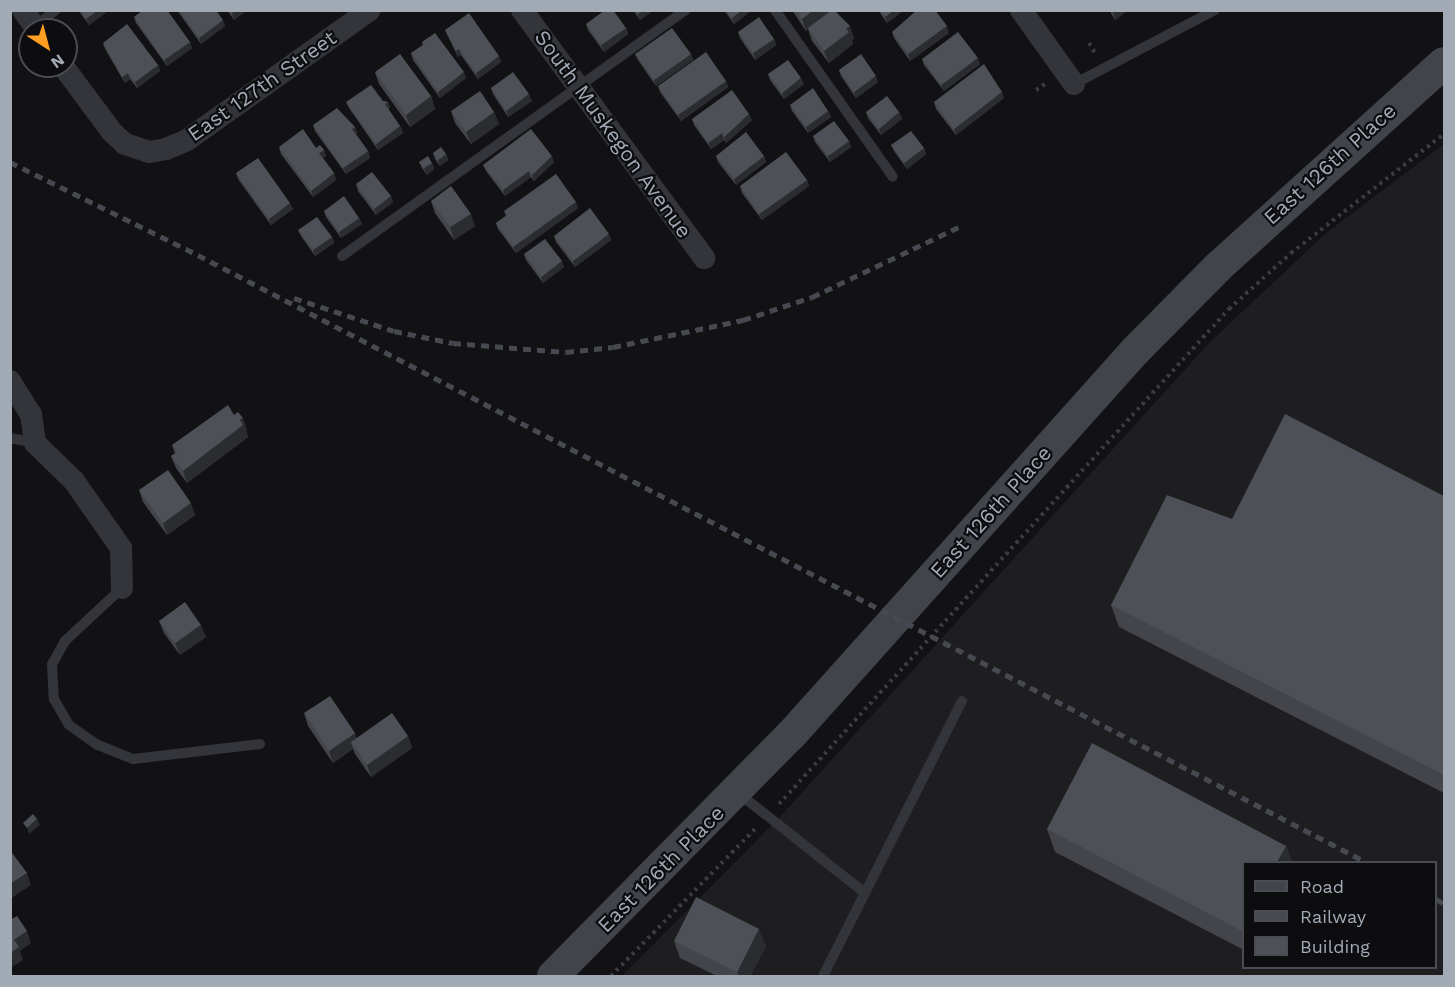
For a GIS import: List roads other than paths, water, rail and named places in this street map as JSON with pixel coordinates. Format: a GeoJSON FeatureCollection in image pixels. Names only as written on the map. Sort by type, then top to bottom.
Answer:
{"type":"FeatureCollection","features":[{"type":"Feature","properties":{"kind":"street","name":"East 127th Street"},"geometry":{"type":"LineString","coordinates":[[72,78],[112,132],[125,144],[149,152],[187,140],[370,10]]}},
{"type":"Feature","properties":{"kind":"street","name":"South Muskegon Avenue"},"geometry":{"type":"LineString","coordinates":[[522,10],[704,258]]}},
{"type":"Feature","properties":{"kind":"street"},"geometry":{"type":"LineString","coordinates":[[1021,10],[1074,84]]}},
{"type":"Feature","properties":{"kind":"street","name":"East 126th Place"},"geometry":{"type":"LineString","coordinates":[[553,976],[737,792],[1168,317],[1289,200],[1444,63]]}},
{"type":"Feature","properties":{"kind":"street"},"geometry":{"type":"LineString","coordinates":[[10,381],[31,414],[35,443],[74,481],[121,548],[122,588]]}},
{"type":"Feature","properties":{"kind":"lane"},"geometry":{"type":"LineString","coordinates":[[39,18],[56,10]]}},
{"type":"Feature","properties":{"kind":"lane"},"geometry":{"type":"LineString","coordinates":[[342,256],[686,10]]}},
{"type":"Feature","properties":{"kind":"lane"},"geometry":{"type":"LineString","coordinates":[[775,10],[893,177]]}},
{"type":"Feature","properties":{"kind":"lane"},"geometry":{"type":"LineString","coordinates":[[1074,84],[1215,10]]}},
{"type":"Feature","properties":{"kind":"lane"},"geometry":{"type":"LineString","coordinates":[[10,438],[35,443]]}},
{"type":"Feature","properties":{"kind":"lane"},"geometry":{"type":"LineString","coordinates":[[122,588],[65,640],[52,664],[54,699],[69,725],[98,745],[133,759],[260,744]]}},
{"type":"Feature","properties":{"kind":"lane"},"geometry":{"type":"LineString","coordinates":[[823,976],[962,701]]}},
{"type":"Feature","properties":{"kind":"lane"},"geometry":{"type":"LineString","coordinates":[[737,792],[865,892]]}},
{"type":"Feature","properties":{"kind":"railway"},"geometry":{"type":"LineString","coordinates":[[10,162],[198,255],[1364,861]]}},
{"type":"Feature","properties":{"kind":"railway"},"geometry":{"type":"LineString","coordinates":[[294,298],[394,331],[453,343],[566,352],[613,347],[743,320],[812,297],[959,227]]}},
{"type":"Feature","properties":{"kind":"railway"},"geometry":{"type":"LineString","coordinates":[[1437,900],[1444,904]]}}]}
